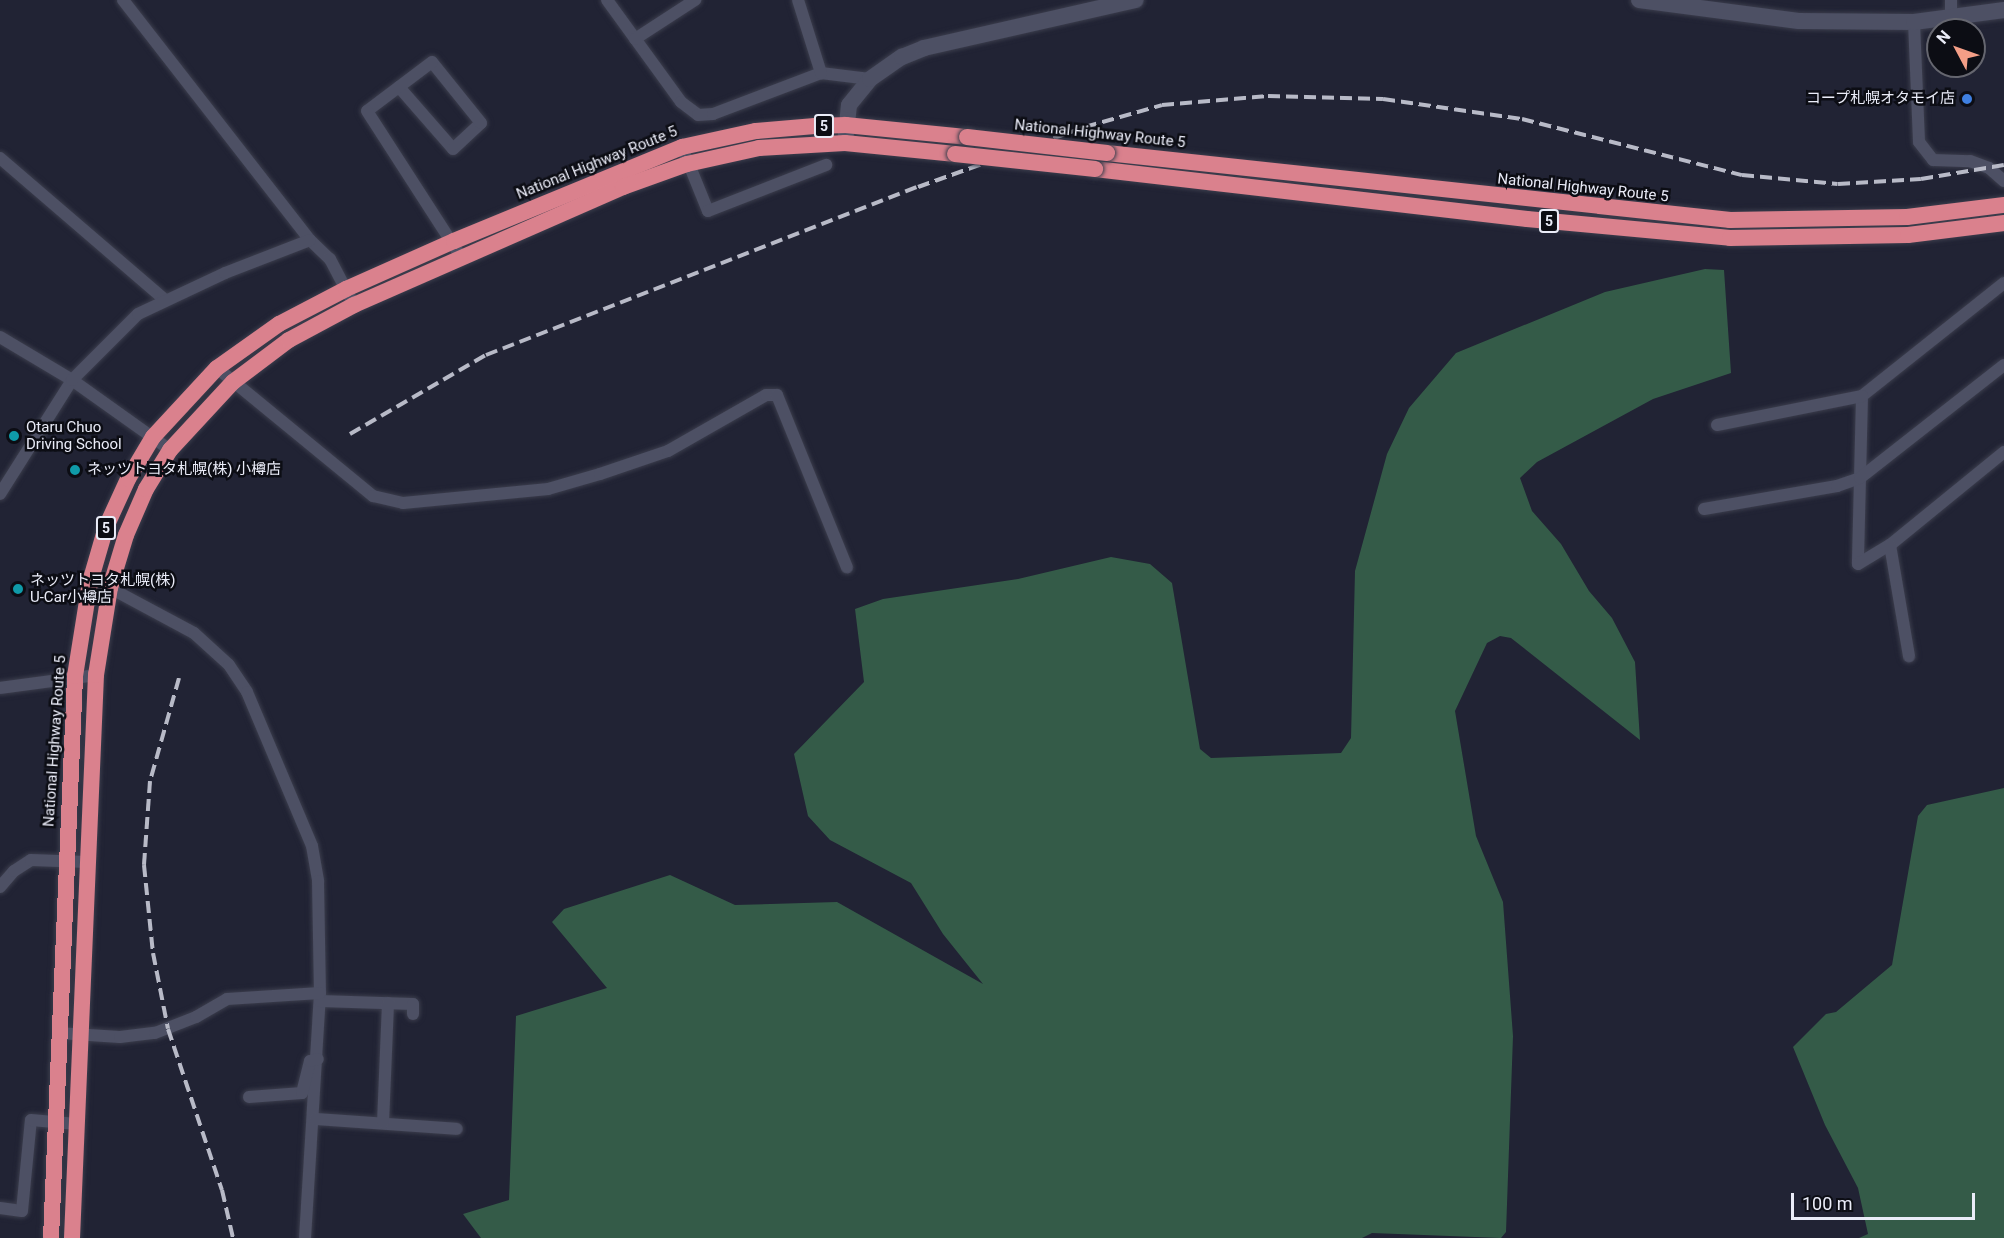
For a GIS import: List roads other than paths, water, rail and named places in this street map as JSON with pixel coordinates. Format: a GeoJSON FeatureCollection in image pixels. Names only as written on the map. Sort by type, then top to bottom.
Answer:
{"type":"FeatureCollection","features":[{"type":"Feature","properties":{"kind":"highway","name":"National Highway Route 5"},"geometry":{"type":"LineString","coordinates":[[51,1238],[75,676],[90,582],[106,527],[128,479],[153,437],[217,368],[279,324],[346,289],[454,241],[682,147],[756,131],[846,125],[1730,220],[1907,217],[2004,205]]}},
{"type":"Feature","properties":{"kind":"highway","name":"National Highway Route 5"},"geometry":{"type":"LineString","coordinates":[[72,1238],[96,675],[110,588],[130,526],[170,450],[233,382],[289,340],[354,305],[623,187],[687,164],[759,148],[845,143],[1095,169],[1527,219],[1730,238],[1908,235],[2004,223]]}},
{"type":"Feature","properties":{"kind":"street"},"geometry":{"type":"LineString","coordinates":[[123,0],[310,240],[330,259],[354,305]]}},
{"type":"Feature","properties":{"kind":"street"},"geometry":{"type":"LineString","coordinates":[[607,0],[681,102],[698,115],[713,114],[821,72],[870,79]]}},
{"type":"Feature","properties":{"kind":"street"},"geometry":{"type":"LineString","coordinates":[[635,39],[695,0]]}},
{"type":"Feature","properties":{"kind":"street"},"geometry":{"type":"LineString","coordinates":[[798,0],[821,72]]}},
{"type":"Feature","properties":{"kind":"street"},"geometry":{"type":"LineString","coordinates":[[845,143],[849,105],[870,79],[884,67],[924,48],[1136,0]]}},
{"type":"Feature","properties":{"kind":"street"},"geometry":{"type":"LineString","coordinates":[[1639,0],[1799,21],[1914,22],[2004,10]]}},
{"type":"Feature","properties":{"kind":"street"},"geometry":{"type":"LineString","coordinates":[[1951,0],[1951,17]]}},
{"type":"Feature","properties":{"kind":"street"},"geometry":{"type":"LineString","coordinates":[[1914,22],[1919,142],[1933,160],[1970,161],[1989,168],[2004,181]]}},
{"type":"Feature","properties":{"kind":"street"},"geometry":{"type":"LineString","coordinates":[[399,87],[453,148],[481,123],[432,62],[367,111],[454,241],[461,257]]}},
{"type":"Feature","properties":{"kind":"street"},"geometry":{"type":"LineString","coordinates":[[682,147],[708,211],[826,165]]}},
{"type":"Feature","properties":{"kind":"street"},"geometry":{"type":"LineString","coordinates":[[0,158],[165,300]]}},
{"type":"Feature","properties":{"kind":"street"},"geometry":{"type":"LineString","coordinates":[[0,494],[72,380],[130,321],[165,300],[310,240]]}},
{"type":"Feature","properties":{"kind":"street"},"geometry":{"type":"LineString","coordinates":[[1717,425],[1862,396],[2004,283]]}},
{"type":"Feature","properties":{"kind":"street"},"geometry":{"type":"LineString","coordinates":[[0,337],[72,380],[170,450]]}},
{"type":"Feature","properties":{"kind":"street"},"geometry":{"type":"LineString","coordinates":[[1704,509],[1837,486],[1860,478],[2004,365]]}},
{"type":"Feature","properties":{"kind":"street"},"geometry":{"type":"LineString","coordinates":[[217,368],[374,496],[403,503],[548,489],[600,474],[668,450],[766,395],[777,394],[847,567]]}},
{"type":"Feature","properties":{"kind":"street"},"geometry":{"type":"LineString","coordinates":[[1862,396],[1858,564],[1890,545],[2004,452]]}},
{"type":"Feature","properties":{"kind":"street"},"geometry":{"type":"LineString","coordinates":[[1890,545],[1909,656]]}},
{"type":"Feature","properties":{"kind":"street"},"geometry":{"type":"LineString","coordinates":[[110,588],[194,633],[229,664],[247,692],[312,846],[318,881],[320,997],[315,1119],[305,1238]]}},
{"type":"Feature","properties":{"kind":"street"},"geometry":{"type":"LineString","coordinates":[[0,688],[75,676],[96,675]]}},
{"type":"Feature","properties":{"kind":"street"},"geometry":{"type":"LineString","coordinates":[[0,887],[14,871],[31,860],[87,862]]}},
{"type":"Feature","properties":{"kind":"street"},"geometry":{"type":"LineString","coordinates":[[58,1033],[120,1037],[155,1033],[196,1017],[227,999],[320,997],[413,1004],[413,1014]]}},
{"type":"Feature","properties":{"kind":"street"},"geometry":{"type":"LineString","coordinates":[[383,1123],[388,1003]]}},
{"type":"Feature","properties":{"kind":"street"},"geometry":{"type":"LineString","coordinates":[[249,1097],[302,1093],[310,1061],[318,1059]]}},
{"type":"Feature","properties":{"kind":"street"},"geometry":{"type":"LineString","coordinates":[[315,1119],[458,1130]]}},
{"type":"Feature","properties":{"kind":"street"},"geometry":{"type":"LineString","coordinates":[[0,1208],[21,1211],[31,1120],[77,1124]]}},
{"type":"Feature","properties":{"kind":"railway"},"geometry":{"type":"LineString","coordinates":[[350,434],[486,355],[918,187],[1085,127],[1162,105],[1268,96],[1383,99],[1522,119],[1742,175],[1838,184],[1921,179],[2004,165]]}},
{"type":"Feature","properties":{"kind":"railway"},"geometry":{"type":"LineString","coordinates":[[179,678],[150,781],[144,865],[153,953],[168,1029],[222,1190],[233,1238]]}},
{"type":"Feature","properties":{"kind":"place","name":"コープ札幌オタモイ店"},"geometry":{"type":"Point","coordinates":[1967,99]}},
{"type":"Feature","properties":{"kind":"place","name":"Otaru Chuo Driving School"},"geometry":{"type":"Point","coordinates":[14,436]}},
{"type":"Feature","properties":{"kind":"place","name":"ネッツトヨタ札幌(株) 小樽店"},"geometry":{"type":"Point","coordinates":[75,470]}},
{"type":"Feature","properties":{"kind":"place","name":"ネッツトヨタ札幌(株) U-Car小樽店"},"geometry":{"type":"Point","coordinates":[18,589]}}]}
